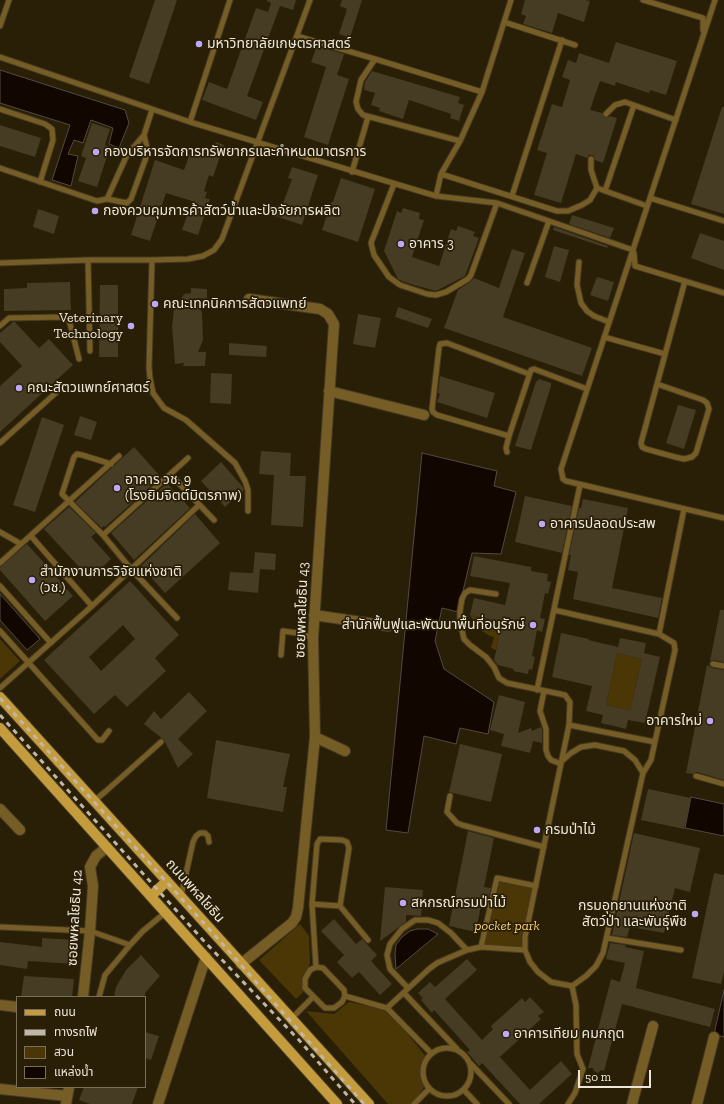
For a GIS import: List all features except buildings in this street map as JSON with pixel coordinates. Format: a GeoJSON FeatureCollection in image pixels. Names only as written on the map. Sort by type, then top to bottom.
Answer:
{"type":"FeatureCollection","features":[{"type":"Feature","properties":{"kind":"main road","name":"ถนนพหลโยธิน"},"geometry":{"type":"LineString","coordinates":[[0,697],[369,1104]]}},
{"type":"Feature","properties":{"kind":"main road"},"geometry":{"type":"LineString","coordinates":[[2,733],[152,896],[337,1104]]}},
{"type":"Feature","properties":{"kind":"main road"},"geometry":{"type":"LineString","coordinates":[[152,896],[167,881]]}},
{"type":"Feature","properties":{"kind":"street","name":"ซอยพหลโยธิน 43"},"geometry":{"type":"LineString","coordinates":[[241,964],[292,923],[296,917],[298,908],[316,737],[313,638],[334,324],[328,314],[320,309],[249,299]]}},
{"type":"Feature","properties":{"kind":"street"},"geometry":{"type":"LineString","coordinates":[[329,391],[424,415]]}},
{"type":"Feature","properties":{"kind":"street"},"geometry":{"type":"LineString","coordinates":[[314,616],[388,626]]}},
{"type":"Feature","properties":{"kind":"street"},"geometry":{"type":"LineString","coordinates":[[316,737],[345,751]]}},
{"type":"Feature","properties":{"kind":"street"},"geometry":{"type":"LineString","coordinates":[[0,809],[20,830]]}},
{"type":"Feature","properties":{"kind":"street","name":"ซอยพหลโยธิน 42"},"geometry":{"type":"LineString","coordinates":[[83,996],[93,886],[90,868],[96,856],[107,847]]}},
{"type":"Feature","properties":{"kind":"street"},"geometry":{"type":"LineString","coordinates":[[158,1104],[206,957]]}},
{"type":"Feature","properties":{"kind":"street"},"geometry":{"type":"LineString","coordinates":[[0,1005],[16,1007]]}},
{"type":"Feature","properties":{"kind":"street"},"geometry":{"type":"LineString","coordinates":[[632,1104],[653,1026]]}},
{"type":"Feature","properties":{"kind":"street"},"geometry":{"type":"LineString","coordinates":[[697,1104],[714,1037]]}},
{"type":"Feature","properties":{"kind":"street"},"geometry":{"type":"LineString","coordinates":[[0,1089],[67,1096]]}},
{"type":"Feature","properties":{"kind":"lane"},"geometry":{"type":"LineString","coordinates":[[0,26],[3,9],[9,0]]}},
{"type":"Feature","properties":{"kind":"lane"},"geometry":{"type":"LineString","coordinates":[[190,122],[230,0]]}},
{"type":"Feature","properties":{"kind":"lane"},"geometry":{"type":"LineString","coordinates":[[0,263],[188,259],[203,256],[214,250],[222,239],[310,0]]}},
{"type":"Feature","properties":{"kind":"lane"},"geometry":{"type":"LineString","coordinates":[[436,196],[441,174],[460,141],[482,92],[511,0]]}},
{"type":"Feature","properties":{"kind":"lane"},"geometry":{"type":"LineString","coordinates":[[643,0],[703,18],[704,33]]}},
{"type":"Feature","properties":{"kind":"lane"},"geometry":{"type":"LineString","coordinates":[[715,0],[561,469],[563,479],[566,481],[724,518]]}},
{"type":"Feature","properties":{"kind":"lane"},"geometry":{"type":"LineString","coordinates":[[504,22],[575,45]]}},
{"type":"Feature","properties":{"kind":"lane"},"geometry":{"type":"LineString","coordinates":[[297,36],[482,92]]}},
{"type":"Feature","properties":{"kind":"lane"},"geometry":{"type":"LineString","coordinates":[[512,196],[562,40]]}},
{"type":"Feature","properties":{"kind":"lane"},"geometry":{"type":"LineString","coordinates":[[0,57],[152,110],[352,172],[436,196],[497,203],[634,250]]}},
{"type":"Feature","properties":{"kind":"lane"},"geometry":{"type":"LineString","coordinates":[[376,59],[361,80],[356,102],[360,112],[363,115],[460,141]]}},
{"type":"Feature","properties":{"kind":"lane"},"geometry":{"type":"LineString","coordinates":[[606,114],[616,105],[625,102],[676,120]]}},
{"type":"Feature","properties":{"kind":"lane"},"geometry":{"type":"LineString","coordinates":[[605,191],[634,105]]}},
{"type":"Feature","properties":{"kind":"lane"},"geometry":{"type":"LineString","coordinates":[[0,109],[45,124],[52,129],[53,140],[40,182]]}},
{"type":"Feature","properties":{"kind":"lane"},"geometry":{"type":"LineString","coordinates":[[107,199],[127,155],[144,135],[152,110]]}},
{"type":"Feature","properties":{"kind":"lane"},"geometry":{"type":"LineString","coordinates":[[352,172],[368,117]]}},
{"type":"Feature","properties":{"kind":"lane"},"geometry":{"type":"LineString","coordinates":[[0,168],[97,201],[107,199],[127,204],[131,199],[148,152],[144,135]]}},
{"type":"Feature","properties":{"kind":"lane"},"geometry":{"type":"LineString","coordinates":[[441,174],[557,211],[568,211],[590,200],[597,188],[591,170],[590,159]]}},
{"type":"Feature","properties":{"kind":"lane"},"geometry":{"type":"LineString","coordinates":[[394,184],[371,243],[374,255],[389,277],[400,285],[427,294],[436,295],[446,292],[468,279],[471,275],[497,203]]}},
{"type":"Feature","properties":{"kind":"lane"},"geometry":{"type":"LineString","coordinates":[[597,188],[647,206]]}},
{"type":"Feature","properties":{"kind":"lane"},"geometry":{"type":"LineString","coordinates":[[650,198],[724,221]]}},
{"type":"Feature","properties":{"kind":"lane"},"geometry":{"type":"LineString","coordinates":[[527,283],[549,221]]}},
{"type":"Feature","properties":{"kind":"lane"},"geometry":{"type":"LineString","coordinates":[[634,250],[635,266],[724,293]]}},
{"type":"Feature","properties":{"kind":"lane"},"geometry":{"type":"LineString","coordinates":[[88,260],[90,351]]}},
{"type":"Feature","properties":{"kind":"lane"},"geometry":{"type":"LineString","coordinates":[[152,260],[149,368],[153,393],[164,408],[186,420],[235,463],[245,481],[248,490],[248,511]]}},
{"type":"Feature","properties":{"kind":"lane"},"geometry":{"type":"LineString","coordinates":[[579,262],[577,285],[581,303],[586,311],[609,322]]}},
{"type":"Feature","properties":{"kind":"lane"},"geometry":{"type":"LineString","coordinates":[[657,384],[703,400],[707,403],[709,409],[696,454],[692,457],[684,459],[675,457],[646,449],[642,447],[641,443],[665,354],[686,281]]}},
{"type":"Feature","properties":{"kind":"lane"},"geometry":{"type":"LineString","coordinates":[[0,326],[9,318],[63,317],[68,320],[79,359]]}},
{"type":"Feature","properties":{"kind":"lane"},"geometry":{"type":"LineString","coordinates":[[604,337],[665,354]]}},
{"type":"Feature","properties":{"kind":"lane"},"geometry":{"type":"LineString","coordinates":[[509,436],[437,415],[434,412],[432,408],[438,348],[440,344],[447,343],[529,374]]}},
{"type":"Feature","properties":{"kind":"lane"},"geometry":{"type":"LineString","coordinates":[[507,452],[506,448],[509,436],[531,370],[534,369],[587,389]]}},
{"type":"Feature","properties":{"kind":"lane"},"geometry":{"type":"LineString","coordinates":[[0,443],[59,390]]}},
{"type":"Feature","properties":{"kind":"lane"},"geometry":{"type":"LineString","coordinates":[[111,464],[77,454],[74,457],[62,494],[68,502],[103,535],[177,618]]}},
{"type":"Feature","properties":{"kind":"lane"},"geometry":{"type":"LineString","coordinates":[[0,562],[31,536],[119,456]]}},
{"type":"Feature","properties":{"kind":"lane"},"geometry":{"type":"LineString","coordinates":[[103,535],[188,458]]}},
{"type":"Feature","properties":{"kind":"lane"},"geometry":{"type":"LineString","coordinates":[[171,474],[214,520]]}},
{"type":"Feature","properties":{"kind":"lane"},"geometry":{"type":"LineString","coordinates":[[537,690],[580,485]]}},
{"type":"Feature","properties":{"kind":"lane"},"geometry":{"type":"LineString","coordinates":[[0,688],[92,606],[199,505]]}},
{"type":"Feature","properties":{"kind":"lane"},"geometry":{"type":"LineString","coordinates":[[660,634],[684,509]]}},
{"type":"Feature","properties":{"kind":"lane"},"geometry":{"type":"LineString","coordinates":[[0,532],[21,544]]}},
{"type":"Feature","properties":{"kind":"lane"},"geometry":{"type":"LineString","coordinates":[[31,536],[92,606]]}},
{"type":"Feature","properties":{"kind":"lane"},"geometry":{"type":"LineString","coordinates":[[0,586],[51,643]]}},
{"type":"Feature","properties":{"kind":"lane"},"geometry":{"type":"LineString","coordinates":[[496,594],[470,590],[465,593],[462,599],[460,612],[460,621],[464,639],[486,657],[500,678],[507,683],[565,695],[568,697],[570,702],[569,725],[525,937],[525,950],[530,962],[542,976],[551,982],[572,986],[580,981],[596,966],[603,953],[643,773],[651,760],[675,650],[674,643],[660,634],[554,610]]}},
{"type":"Feature","properties":{"kind":"lane"},"geometry":{"type":"LineString","coordinates":[[0,631],[98,740],[102,740],[109,731]]}},
{"type":"Feature","properties":{"kind":"lane"},"geometry":{"type":"LineString","coordinates":[[281,655],[283,631],[297,633],[313,638]]}},
{"type":"Feature","properties":{"kind":"lane"},"geometry":{"type":"LineString","coordinates":[[713,664],[724,666]]}},
{"type":"Feature","properties":{"kind":"lane"},"geometry":{"type":"LineString","coordinates":[[544,691],[540,711],[546,729],[546,750],[551,760],[561,763]]}},
{"type":"Feature","properties":{"kind":"lane"},"geometry":{"type":"LineString","coordinates":[[569,725],[655,742]]}},
{"type":"Feature","properties":{"kind":"lane"},"geometry":{"type":"LineString","coordinates":[[94,801],[161,742]]}},
{"type":"Feature","properties":{"kind":"lane"},"geometry":{"type":"LineString","coordinates":[[561,763],[571,753],[581,747],[595,744],[624,751],[635,760],[643,773]]}},
{"type":"Feature","properties":{"kind":"lane"},"geometry":{"type":"LineString","coordinates":[[696,776],[724,784]]}},
{"type":"Feature","properties":{"kind":"lane"},"geometry":{"type":"LineString","coordinates":[[450,796],[447,812],[457,823],[544,847]]}},
{"type":"Feature","properties":{"kind":"lane"},"geometry":{"type":"LineString","coordinates":[[180,897],[193,842],[196,836],[200,833],[205,833],[208,836],[209,842]]}},
{"type":"Feature","properties":{"kind":"lane"},"geometry":{"type":"LineString","coordinates":[[316,967],[312,904],[317,844],[320,839],[342,840],[347,842],[349,848],[340,906]]}},
{"type":"Feature","properties":{"kind":"lane"},"geometry":{"type":"LineString","coordinates":[[481,947],[497,878],[536,886]]}},
{"type":"Feature","properties":{"kind":"lane"},"geometry":{"type":"LineString","coordinates":[[312,904],[340,906],[368,940]]}},
{"type":"Feature","properties":{"kind":"lane"},"geometry":{"type":"LineString","coordinates":[[99,996],[105,974],[130,944],[166,912]]}},
{"type":"Feature","properties":{"kind":"lane"},"geometry":{"type":"LineString","coordinates":[[457,1050],[390,969],[387,956],[390,944],[402,929],[415,920],[428,920],[438,923],[451,933],[467,950]]}},
{"type":"Feature","properties":{"kind":"lane"},"geometry":{"type":"LineString","coordinates":[[0,927],[90,931],[130,944]]}},
{"type":"Feature","properties":{"kind":"lane"},"geometry":{"type":"LineString","coordinates":[[607,938],[681,950]]}},
{"type":"Feature","properties":{"kind":"lane"},"geometry":{"type":"LineString","coordinates":[[387,1008],[438,963],[467,950],[481,947],[525,950]]}},
{"type":"Feature","properties":{"kind":"lane"},"geometry":{"type":"LineString","coordinates":[[316,967],[323,968],[344,990],[345,996],[342,1002],[334,1008],[325,1008],[305,988],[305,979],[310,970],[316,967]]}},
{"type":"Feature","properties":{"kind":"lane"},"geometry":{"type":"LineString","coordinates":[[568,1104],[575,1093],[583,1069],[577,1054],[576,1005],[572,986]]}},
{"type":"Feature","properties":{"kind":"lane"},"geometry":{"type":"LineString","coordinates":[[345,996],[387,1008],[431,1053]]}},
{"type":"Feature","properties":{"kind":"lane"},"geometry":{"type":"LineString","coordinates":[[291,1019],[313,997]]}},
{"type":"Feature","properties":{"kind":"lane"},"geometry":{"type":"LineString","coordinates":[[469,1062],[471,1077],[468,1084],[464,1090],[453,1096],[440,1096],[429,1089],[423,1080],[422,1068],[424,1062],[431,1053],[441,1048],[452,1048],[462,1053],[509,1104]]}},
{"type":"Feature","properties":{"kind":"lane"},"geometry":{"type":"LineString","coordinates":[[414,1104],[429,1089]]}},
{"type":"Feature","properties":{"kind":"lane"},"geometry":{"type":"LineString","coordinates":[[464,1090],[477,1104]]}},
{"type":"Feature","properties":{"kind":"green space"},"geometry":{"type":"Polygon","coordinates":[[[470,615],[502,622],[496,650],[491,648],[494,637],[482,631],[474,623],[470,615]]]}},
{"type":"Feature","properties":{"kind":"green space"},"geometry":{"type":"Polygon","coordinates":[[[0,639],[20,661],[0,679],[0,639]]]}},
{"type":"Feature","properties":{"kind":"green space"},"geometry":{"type":"Polygon","coordinates":[[[617,653],[642,659],[630,710],[606,705],[617,653]]]}},
{"type":"Feature","properties":{"kind":"green space","name":"pocket park"},"geometry":{"type":"Polygon","coordinates":[[[497,878],[536,886],[525,950],[481,947],[497,878]]]}},
{"type":"Feature","properties":{"kind":"green space"},"geometry":{"type":"Polygon","coordinates":[[[300,924],[309,936],[310,963],[305,978],[308,988],[296,999],[259,960],[300,924]]]}},
{"type":"Feature","properties":{"kind":"green space"},"geometry":{"type":"Polygon","coordinates":[[[349,1002],[388,1010],[428,1059],[424,1087],[415,1104],[388,1104],[306,1011],[334,1014],[349,1002]]]}},
{"type":"Feature","properties":{"kind":"water"},"geometry":{"type":"Polygon","coordinates":[[[0,70],[125,110],[129,123],[119,148],[109,144],[113,128],[91,120],[83,143],[74,140],[68,154],[78,156],[71,186],[52,180],[70,125],[0,103],[0,70]]]}},
{"type":"Feature","properties":{"kind":"water"},"geometry":{"type":"Polygon","coordinates":[[[422,453],[497,471],[494,486],[516,492],[501,554],[472,553],[458,612],[442,608],[435,641],[444,669],[494,702],[488,734],[460,728],[456,744],[424,736],[408,833],[386,830],[422,453]]]}},
{"type":"Feature","properties":{"kind":"water"},"geometry":{"type":"Polygon","coordinates":[[[0,594],[40,639],[27,650],[0,620],[0,594]]]}},
{"type":"Feature","properties":{"kind":"water"},"geometry":{"type":"Polygon","coordinates":[[[691,797],[724,804],[724,836],[685,828],[691,797]]]}},
{"type":"Feature","properties":{"kind":"water"},"geometry":{"type":"Polygon","coordinates":[[[417,929],[428,929],[438,934],[396,969],[396,945],[402,937],[410,931],[417,929]]]}},
{"type":"Feature","properties":{"kind":"water"},"geometry":{"type":"Polygon","coordinates":[[[724,990],[724,1037],[714,1034],[724,990]]]}},
{"type":"Feature","properties":{"kind":"railway"},"geometry":{"type":"LineString","coordinates":[[0,698],[210,930],[364,1104]]}},
{"type":"Feature","properties":{"kind":"railway"},"geometry":{"type":"LineString","coordinates":[[0,715],[202,939],[298,1039],[355,1104]]}},
{"type":"Feature","properties":{"kind":"place","name":"มหาวิทยาลัยเกษตรศาสตร์"},"geometry":{"type":"Point","coordinates":[199,44]}},
{"type":"Feature","properties":{"kind":"place","name":"กองบริหารจัดการทรัพยากรและกำหนดมาตรการ"},"geometry":{"type":"Point","coordinates":[96,152]}},
{"type":"Feature","properties":{"kind":"place","name":"กองควบคุมการค้าสัตว์น้ำและปัจจัยการผลิต"},"geometry":{"type":"Point","coordinates":[95,211]}},
{"type":"Feature","properties":{"kind":"place","name":"อาคาร 3"},"geometry":{"type":"Point","coordinates":[401,244]}},
{"type":"Feature","properties":{"kind":"place","name":"คณะเทคนิคการสัตวแพทย์"},"geometry":{"type":"Point","coordinates":[155,304]}},
{"type":"Feature","properties":{"kind":"place","name":"Veterinary Technology"},"geometry":{"type":"Point","coordinates":[131,326]}},
{"type":"Feature","properties":{"kind":"place","name":"คณะสัตวแพทย์ศาสตร์"},"geometry":{"type":"Point","coordinates":[19,388]}},
{"type":"Feature","properties":{"kind":"place","name":"อาคาร วช. 9 (โรงยิมจิตต์มิตรภาพ)"},"geometry":{"type":"Point","coordinates":[117,488]}},
{"type":"Feature","properties":{"kind":"place","name":"อาคารปลอดประสพ"},"geometry":{"type":"Point","coordinates":[542,524]}},
{"type":"Feature","properties":{"kind":"place","name":"สำนักงานการวิจัยแห่งชาติ (วช.)"},"geometry":{"type":"Point","coordinates":[32,580]}},
{"type":"Feature","properties":{"kind":"place","name":"สำนักฟื้นฟูและพัฒนาพื้นที่อนุรักษ์"},"geometry":{"type":"Point","coordinates":[533,625]}},
{"type":"Feature","properties":{"kind":"place","name":"อาคารใหม่"},"geometry":{"type":"Point","coordinates":[710,721]}},
{"type":"Feature","properties":{"kind":"place","name":"กรมป่าไม้"},"geometry":{"type":"Point","coordinates":[537,830]}},
{"type":"Feature","properties":{"kind":"place","name":"สหกรณ์กรมป่าไม้"},"geometry":{"type":"Point","coordinates":[403,903]}},
{"type":"Feature","properties":{"kind":"place","name":"กรมอุทยานแห่งชาติ สัตว์ป่า และพันธุ์พืช"},"geometry":{"type":"Point","coordinates":[695,914]}},
{"type":"Feature","properties":{"kind":"place","name":"อาคารเทียม คมกฤต"},"geometry":{"type":"Point","coordinates":[506,1034]}}]}
